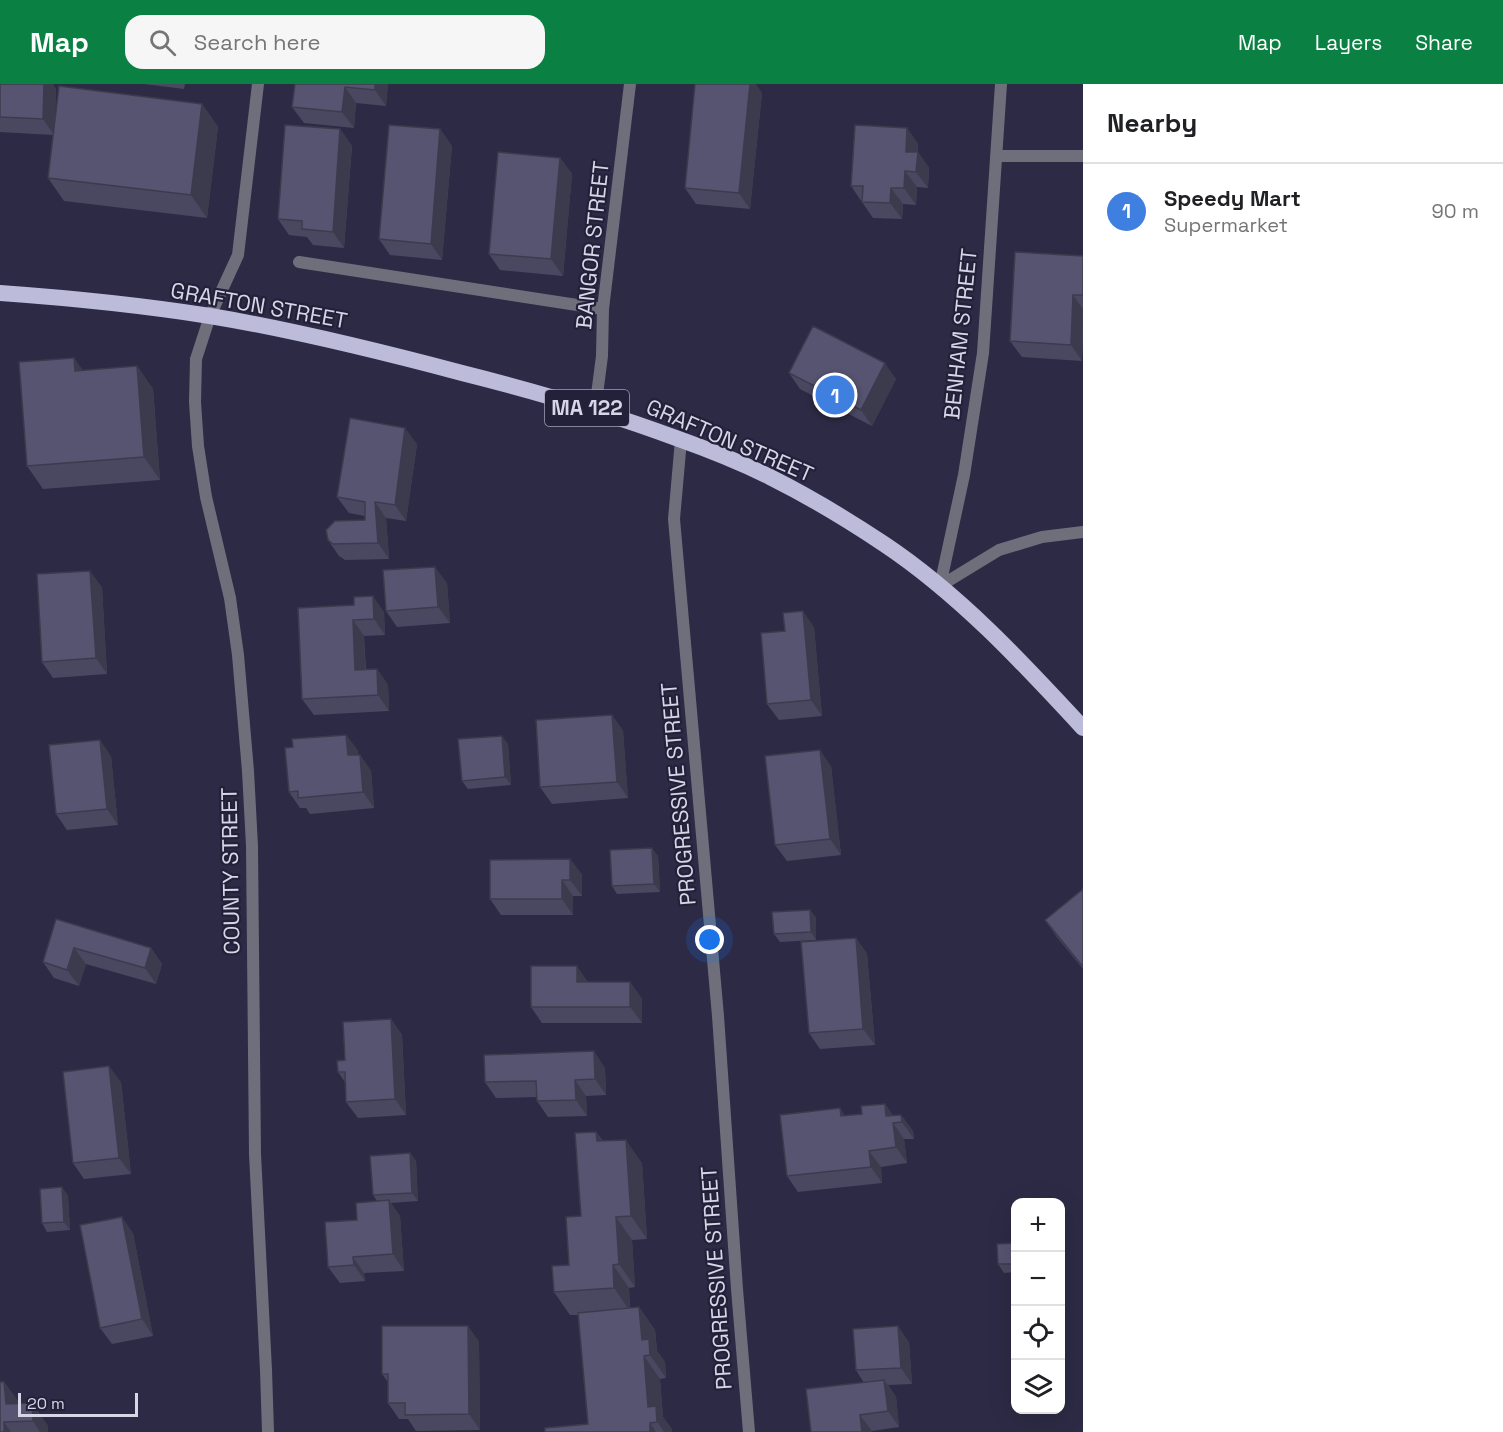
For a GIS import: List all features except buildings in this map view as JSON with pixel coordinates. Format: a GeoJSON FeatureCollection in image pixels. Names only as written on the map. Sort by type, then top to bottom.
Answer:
{"type":"FeatureCollection","features":[{"type":"Feature","properties":{"kind":"highway","name":"GRAFTON STREET"},"geometry":{"type":"LineString","coordinates":[[0,293],[210,316],[294,332],[506,384],[623,418],[681,440],[769,477],[829,509],[887,546],[940,586],[1003,645],[1083,728]]}},
{"type":"Feature","properties":{"kind":"street","name":"COUNTY STREET"},"geometry":{"type":"LineString","coordinates":[[258,84],[238,255],[210,316],[196,359],[195,402],[198,446],[206,497],[230,598],[249,771],[252,846],[255,1154],[268,1432]]}},
{"type":"Feature","properties":{"kind":"street","name":"BANGOR STREET"},"geometry":{"type":"LineString","coordinates":[[596,410],[602,356],[603,309],[630,84]]}},
{"type":"Feature","properties":{"kind":"street","name":"BENHAM STREET"},"geometry":{"type":"LineString","coordinates":[[940,586],[964,475],[983,353],[1001,84]]}},
{"type":"Feature","properties":{"kind":"street"},"geometry":{"type":"LineString","coordinates":[[996,156],[1083,156]]}},
{"type":"Feature","properties":{"kind":"street"},"geometry":{"type":"LineString","coordinates":[[299,261],[603,309]]}},
{"type":"Feature","properties":{"kind":"street","name":"PROGRESSIVE STREET"},"geometry":{"type":"LineString","coordinates":[[681,440],[674,519],[718,1016],[749,1432]]}},
{"type":"Feature","properties":{"kind":"street"},"geometry":{"type":"LineString","coordinates":[[940,586],[999,550],[1041,537],[1083,532]]}},
{"type":"Feature","properties":{"kind":"place","name":"Speedy Mart"},"geometry":{"type":"Point","coordinates":[835,395]}}]}
